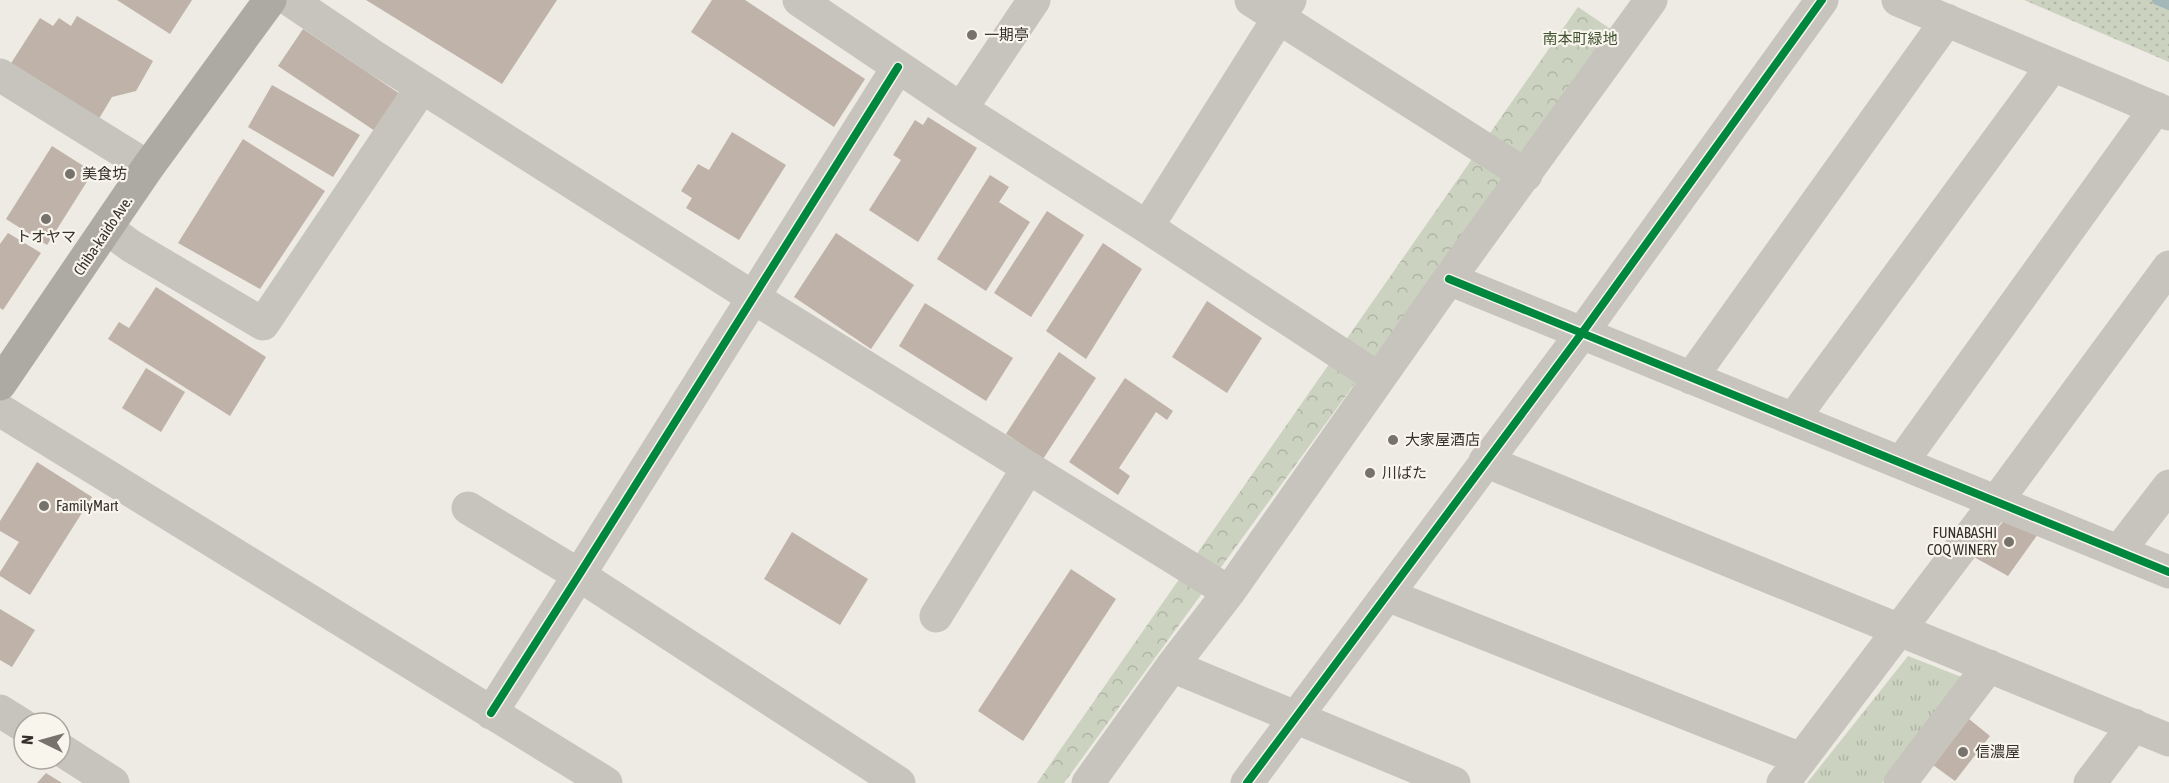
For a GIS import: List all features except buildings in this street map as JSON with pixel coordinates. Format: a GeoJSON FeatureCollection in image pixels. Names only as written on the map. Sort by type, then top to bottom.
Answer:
{"type":"FeatureCollection","features":[{"type":"Feature","properties":{"kind":"highway","name":"Chiba-kaido Ave."},"geometry":{"type":"LineString","coordinates":[[0,384],[108,229],[148,167],[270,0]]}},
{"type":"Feature","properties":{"kind":"street"},"geometry":{"type":"LineString","coordinates":[[290,0],[422,87],[754,297],[1229,592]]}},
{"type":"Feature","properties":{"kind":"street"},"geometry":{"type":"LineString","coordinates":[[799,0],[961,110],[1147,227],[1378,378]]}},
{"type":"Feature","properties":{"kind":"street"},"geometry":{"type":"LineString","coordinates":[[961,110],[1034,0]]}},
{"type":"Feature","properties":{"kind":"street"},"geometry":{"type":"LineString","coordinates":[[1251,0],[1285,9],[1526,175]]}},
{"type":"Feature","properties":{"kind":"street"},"geometry":{"type":"LineString","coordinates":[[1088,783],[1172,666],[1229,592],[1378,378],[1651,0]]}},
{"type":"Feature","properties":{"kind":"street"},"geometry":{"type":"LineString","coordinates":[[1247,783],[1582,333],[1822,0]]}},
{"type":"Feature","properties":{"kind":"street"},"geometry":{"type":"LineString","coordinates":[[1898,0],[2162,111],[1901,463]]}},
{"type":"Feature","properties":{"kind":"street"},"geometry":{"type":"LineString","coordinates":[[1147,227],[1285,9]]}},
{"type":"Feature","properties":{"kind":"street"},"geometry":{"type":"LineString","coordinates":[[1690,378],[1947,20]]}},
{"type":"Feature","properties":{"kind":"street"},"geometry":{"type":"LineString","coordinates":[[1793,419],[2053,65]]}},
{"type":"Feature","properties":{"kind":"street"},"geometry":{"type":"LineString","coordinates":[[490,713],[579,576],[898,67]]}},
{"type":"Feature","properties":{"kind":"street"},"geometry":{"type":"LineString","coordinates":[[0,75],[148,167]]}},
{"type":"Feature","properties":{"kind":"street"},"geometry":{"type":"LineString","coordinates":[[108,229],[131,246],[263,324],[422,87]]}},
{"type":"Feature","properties":{"kind":"street"},"geometry":{"type":"LineString","coordinates":[[1387,595],[1792,771],[1996,502],[2169,267]]}},
{"type":"Feature","properties":{"kind":"street"},"geometry":{"type":"LineString","coordinates":[[1449,279],[2169,572]]}},
{"type":"Feature","properties":{"kind":"street"},"geometry":{"type":"LineString","coordinates":[[0,410],[606,783]]}},
{"type":"Feature","properties":{"kind":"street"},"geometry":{"type":"LineString","coordinates":[[1485,461],[2169,740]]}},
{"type":"Feature","properties":{"kind":"street"},"geometry":{"type":"LineString","coordinates":[[936,616],[1028,468]]}},
{"type":"Feature","properties":{"kind":"street"},"geometry":{"type":"LineString","coordinates":[[2119,552],[2169,486]]}},
{"type":"Feature","properties":{"kind":"street"},"geometry":{"type":"LineString","coordinates":[[468,508],[579,576],[899,783]]}},
{"type":"Feature","properties":{"kind":"street"},"geometry":{"type":"LineString","coordinates":[[1172,666],[1295,717],[1401,773],[1454,783]]}},
{"type":"Feature","properties":{"kind":"street"},"geometry":{"type":"LineString","coordinates":[[1900,783],[1989,666]]}},
{"type":"Feature","properties":{"kind":"street"},"geometry":{"type":"LineString","coordinates":[[2090,783],[2134,725]]}},
{"type":"Feature","properties":{"kind":"street"},"geometry":{"type":"LineString","coordinates":[[72,757],[113,783]]}},
{"type":"Feature","properties":{"kind":"green space"},"geometry":{"type":"Polygon","coordinates":[[[2024,0],[2169,0],[2169,62],[2024,0]]]}},
{"type":"Feature","properties":{"kind":"green space","name":"南本町緑地"},"geometry":{"type":"Polygon","coordinates":[[[1578,7],[1612,30],[1064,783],[1037,783],[1578,7]]]}},
{"type":"Feature","properties":{"kind":"green space"},"geometry":{"type":"Polygon","coordinates":[[[1908,656],[1964,678],[1882,783],[1807,783],[1908,656]]]}},
{"type":"Feature","properties":{"kind":"waterway"},"geometry":{"type":"LineString","coordinates":[[2157,0],[2169,5]]}},
{"type":"Feature","properties":{"kind":"cycle path"},"geometry":{"type":"LineString","coordinates":[[1247,783],[1582,333],[1822,0]]}},
{"type":"Feature","properties":{"kind":"cycle path"},"geometry":{"type":"LineString","coordinates":[[491,713],[898,67]]}},
{"type":"Feature","properties":{"kind":"cycle path"},"geometry":{"type":"LineString","coordinates":[[1449,279],[2169,572]]}},
{"type":"Feature","properties":{"kind":"place","name":"一期亭"},"geometry":{"type":"Point","coordinates":[972,35]}},
{"type":"Feature","properties":{"kind":"place","name":"美食坊"},"geometry":{"type":"Point","coordinates":[70,174]}},
{"type":"Feature","properties":{"kind":"place","name":"トオヤマ"},"geometry":{"type":"Point","coordinates":[46,219]}},
{"type":"Feature","properties":{"kind":"place","name":"大家屋酒店"},"geometry":{"type":"Point","coordinates":[1393,440]}},
{"type":"Feature","properties":{"kind":"place","name":"川ばた"},"geometry":{"type":"Point","coordinates":[1370,473]}},
{"type":"Feature","properties":{"kind":"place","name":"FamilyMart"},"geometry":{"type":"Point","coordinates":[44,506]}},
{"type":"Feature","properties":{"kind":"place","name":"FUNABASHI COQ WINERY"},"geometry":{"type":"Point","coordinates":[2009,542]}},
{"type":"Feature","properties":{"kind":"place","name":"信濃屋"},"geometry":{"type":"Point","coordinates":[1963,752]}}]}
